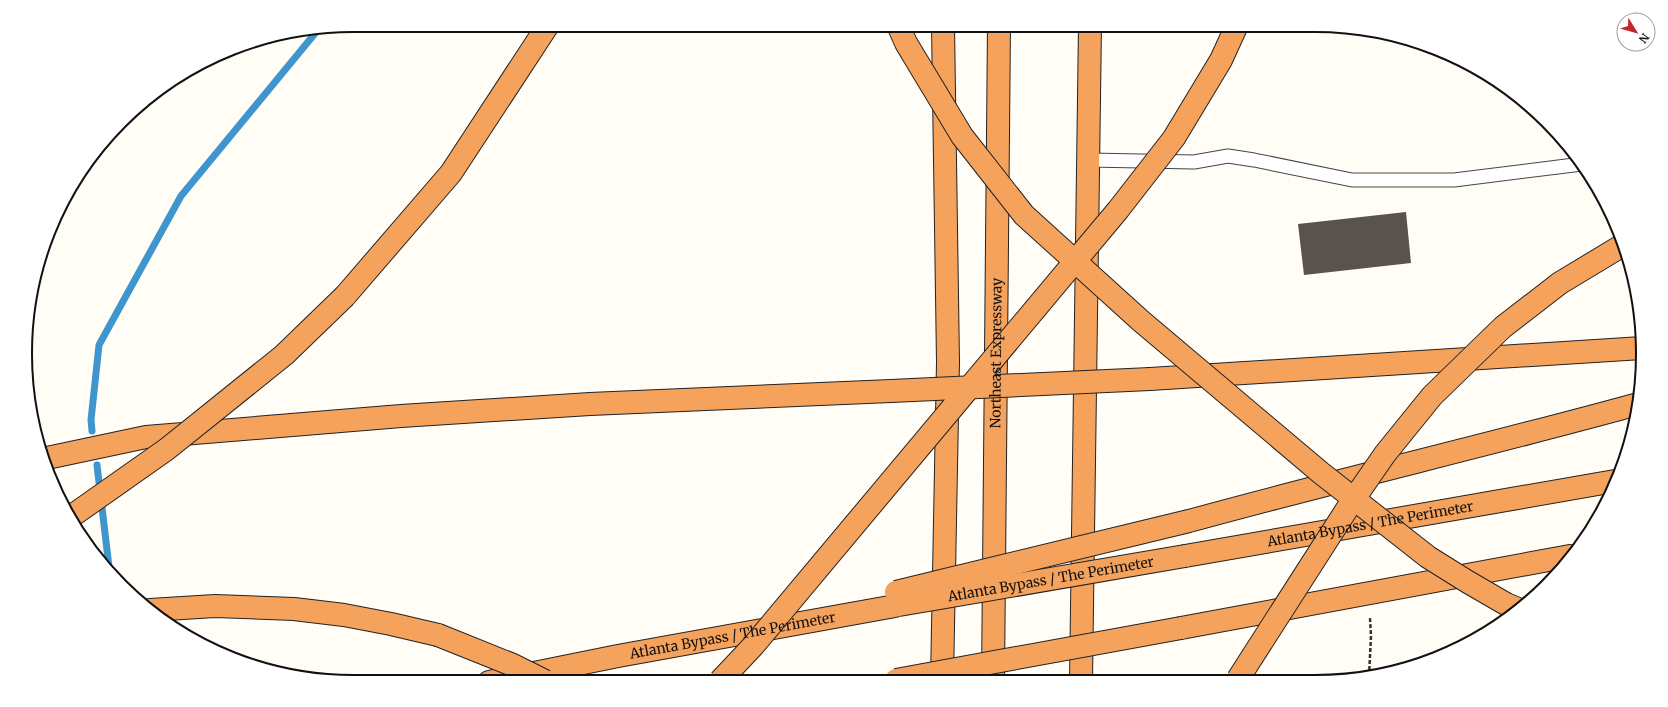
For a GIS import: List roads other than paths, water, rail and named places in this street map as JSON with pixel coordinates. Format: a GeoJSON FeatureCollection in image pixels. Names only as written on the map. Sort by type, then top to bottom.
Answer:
{"type":"FeatureCollection","features":[{"type":"Feature","properties":{"kind":"highway"},"geometry":{"type":"LineString","coordinates":[[75,514],[167,449],[284,355],[345,296],[451,172],[543,32]]}},
{"type":"Feature","properties":{"kind":"highway"},"geometry":{"type":"LineString","coordinates":[[901,32],[906,43],[962,136],[1024,215],[1141,321],[1327,478],[1428,557],[1468,582],[1513,607]]}},
{"type":"Feature","properties":{"kind":"highway"},"geometry":{"type":"LineString","coordinates":[[942,675],[948,362],[944,32]]}},
{"type":"Feature","properties":{"kind":"highway","name":"Northeast Expressway"},"geometry":{"type":"LineString","coordinates":[[993,675],[999,32]]}},
{"type":"Feature","properties":{"kind":"highway"},"geometry":{"type":"LineString","coordinates":[[1081,675],[1090,32]]}},
{"type":"Feature","properties":{"kind":"highway"},"geometry":{"type":"LineString","coordinates":[[726,675],[753,646],[1118,210],[1174,138],[1221,60],[1234,32]]}},
{"type":"Feature","properties":{"kind":"highway"},"geometry":{"type":"LineString","coordinates":[[1241,675],[1380,460],[1432,396],[1503,326],[1560,283],[1618,248]]}},
{"type":"Feature","properties":{"kind":"highway"},"geometry":{"type":"LineString","coordinates":[[49,457],[146,437],[401,416],[590,404],[1150,379],[1636,348]]}},
{"type":"Feature","properties":{"kind":"highway"},"geometry":{"type":"LineString","coordinates":[[896,599],[1287,494],[1522,436],[1631,406]]}},
{"type":"Feature","properties":{"kind":"highway","name":"Atlanta Bypass / The Perimeter"},"geometry":{"type":"LineString","coordinates":[[524,675],[896,599],[1185,556],[1609,483]]}},
{"type":"Feature","properties":{"kind":"highway"},"geometry":{"type":"LineString","coordinates":[[922,675],[1563,557]]}},
{"type":"Feature","properties":{"kind":"highway"},"geometry":{"type":"LineString","coordinates":[[159,609],[215,606],[294,609],[344,615],[391,624],[438,636],[513,665],[532,675]]}},
{"type":"Feature","properties":{"kind":"lane"},"geometry":{"type":"LineString","coordinates":[[1088,160],[1194,162],[1228,156],[1352,180],[1454,180],[1575,165]]}},
{"type":"Feature","properties":{"kind":"waterway"},"geometry":{"type":"LineString","coordinates":[[92,431],[91,420],[99,345],[181,196],[314,35]]}},
{"type":"Feature","properties":{"kind":"waterway"},"geometry":{"type":"LineString","coordinates":[[97,465],[108,561]]}}]}
